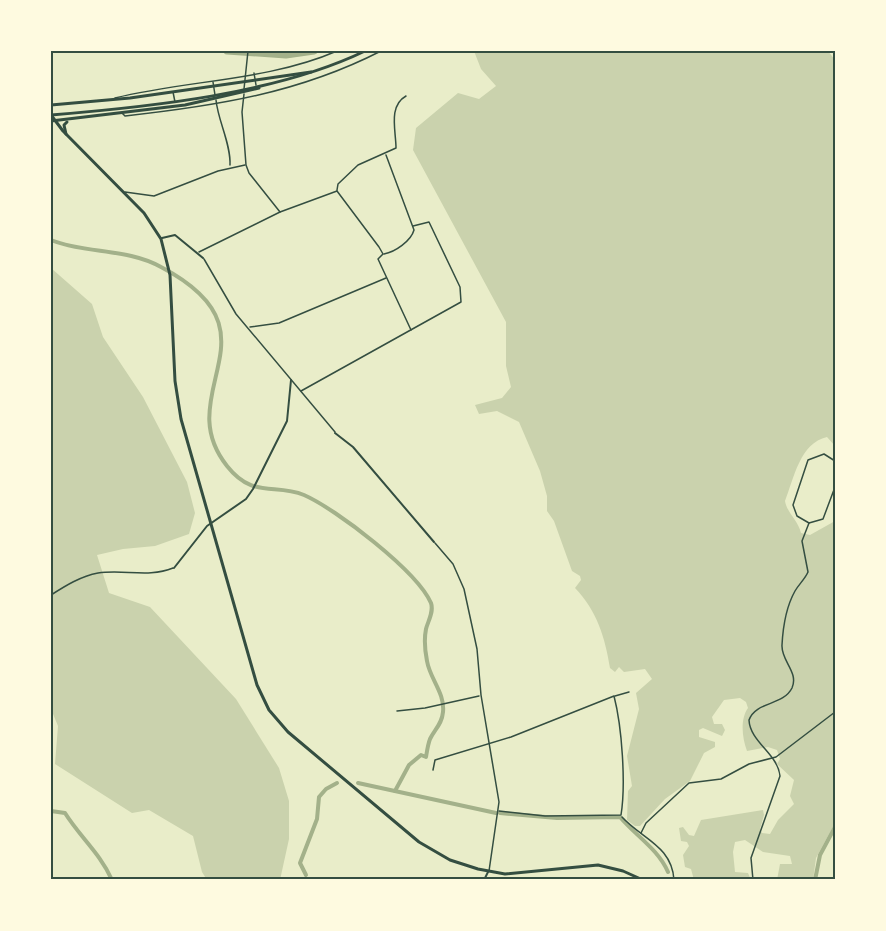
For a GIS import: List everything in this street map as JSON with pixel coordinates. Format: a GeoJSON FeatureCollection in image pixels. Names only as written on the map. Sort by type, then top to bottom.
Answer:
{"type":"FeatureCollection","features":[{"type":"Feature","properties":{"kind":"main road"},"geometry":{"type":"LineString","coordinates":[[51,105],[100,102],[157,93],[271,82],[314,73],[365,51]]}},
{"type":"Feature","properties":{"kind":"main road"},"geometry":{"type":"LineString","coordinates":[[53,121],[159,109],[213,99],[271,82]]}},
{"type":"Feature","properties":{"kind":"main road"},"geometry":{"type":"LineString","coordinates":[[266,85],[159,103],[51,115],[53,121],[144,213],[161,239],[170,275],[177,399],[257,684],[279,723],[419,842],[450,860],[489,872],[538,873],[598,866],[622,871],[643,880]]}},
{"type":"Feature","properties":{"kind":"main road"},"geometry":{"type":"LineString","coordinates":[[66,134],[64,125],[69,121]]}},
{"type":"Feature","properties":{"kind":"street"},"geometry":{"type":"LineString","coordinates":[[248,51],[242,112],[246,165],[249,173],[280,212]]}},
{"type":"Feature","properties":{"kind":"street"},"geometry":{"type":"LineString","coordinates":[[101,116],[100,102],[245,75],[319,58],[337,51]]}},
{"type":"Feature","properties":{"kind":"street"},"geometry":{"type":"LineString","coordinates":[[122,113],[125,116],[176,110],[310,83],[381,51],[388,51]]}},
{"type":"Feature","properties":{"kind":"street"},"geometry":{"type":"LineString","coordinates":[[832,51],[835,54]]}},
{"type":"Feature","properties":{"kind":"street"},"geometry":{"type":"LineString","coordinates":[[254,73],[258,95]]}},
{"type":"Feature","properties":{"kind":"street"},"geometry":{"type":"LineString","coordinates":[[213,81],[221,129],[230,157],[230,167]]}},
{"type":"Feature","properties":{"kind":"street"},"geometry":{"type":"LineString","coordinates":[[173,88],[176,110]]}},
{"type":"Feature","properties":{"kind":"street"},"geometry":{"type":"LineString","coordinates":[[382,254],[337,190],[338,184],[358,165],[396,148],[396,108],[400,100],[406,96]]}},
{"type":"Feature","properties":{"kind":"street"},"geometry":{"type":"LineString","coordinates":[[385,154],[414,234],[392,252],[382,254],[378,259],[411,331]]}},
{"type":"Feature","properties":{"kind":"street"},"geometry":{"type":"LineString","coordinates":[[122,193],[154,196],[230,167],[246,165]]}},
{"type":"Feature","properties":{"kind":"street"},"geometry":{"type":"LineString","coordinates":[[199,252],[280,212],[337,190]]}},
{"type":"Feature","properties":{"kind":"street"},"geometry":{"type":"LineString","coordinates":[[301,392],[463,300],[460,287],[429,222],[413,226]]}},
{"type":"Feature","properties":{"kind":"street"},"geometry":{"type":"LineString","coordinates":[[161,239],[175,235],[199,252],[227,299],[291,380],[335,433],[353,447],[456,570],[466,593],[477,649],[481,695],[499,811],[489,872],[484,880]]}},
{"type":"Feature","properties":{"kind":"street"},"geometry":{"type":"LineString","coordinates":[[249,328],[279,323],[387,278]]}},
{"type":"Feature","properties":{"kind":"street"},"geometry":{"type":"LineString","coordinates":[[51,595],[73,582],[99,573],[157,573],[174,568],[212,523],[246,499],[259,478],[286,421],[291,380]]}},
{"type":"Feature","properties":{"kind":"street"},"geometry":{"type":"LineString","coordinates":[[835,461],[830,456],[818,454],[805,465],[794,505],[797,516],[809,523],[818,522],[826,515],[835,487]]}},
{"type":"Feature","properties":{"kind":"street"},"geometry":{"type":"LineString","coordinates":[[753,880],[751,858],[780,776],[773,758],[751,731],[749,720],[755,710],[788,694],[793,684],[793,672],[784,658],[782,645],[790,601],[808,572],[802,541],[809,523]]}},
{"type":"Feature","properties":{"kind":"street"},"geometry":{"type":"LineString","coordinates":[[433,770],[435,760],[489,744],[629,692]]}},
{"type":"Feature","properties":{"kind":"street"},"geometry":{"type":"LineString","coordinates":[[397,711],[481,695]]}},
{"type":"Feature","properties":{"kind":"street"},"geometry":{"type":"LineString","coordinates":[[614,696],[621,721],[621,783],[624,795],[621,815]]}},
{"type":"Feature","properties":{"kind":"street"},"geometry":{"type":"LineString","coordinates":[[641,833],[646,823],[689,783],[722,779],[749,764],[773,758],[792,748],[835,712]]}},
{"type":"Feature","properties":{"kind":"street"},"geometry":{"type":"LineString","coordinates":[[499,811],[545,816],[621,815],[665,853],[672,864],[674,880]]}},
{"type":"Feature","properties":{"kind":"green space"},"geometry":{"type":"Polygon","coordinates":[[[474,51],[828,51],[835,60],[835,446],[827,437],[810,446],[799,463],[785,501],[801,533],[810,535],[835,521],[835,823],[816,858],[813,880],[777,880],[780,864],[792,864],[790,856],[763,852],[745,840],[735,842],[733,852],[735,872],[748,873],[751,880],[694,880],[691,869],[685,867],[683,855],[689,846],[687,842],[681,841],[679,828],[683,827],[689,835],[694,836],[701,820],[763,810],[760,829],[762,833],[770,834],[778,820],[794,804],[790,796],[794,780],[777,764],[780,759],[777,750],[768,747],[747,751],[743,729],[745,712],[748,708],[746,702],[740,698],[724,700],[712,717],[714,724],[722,724],[725,730],[722,736],[703,728],[699,730],[699,737],[715,742],[715,747],[704,753],[690,781],[665,799],[640,826],[635,826],[627,820],[628,791],[632,786],[627,756],[639,709],[636,693],[652,679],[645,669],[624,672],[619,667],[615,672],[610,668],[599,625],[589,606],[575,588],[581,580],[580,576],[572,571],[554,521],[547,511],[547,496],[540,471],[519,422],[497,411],[479,414],[475,405],[502,398],[511,387],[506,366],[506,322],[413,150],[416,128],[458,93],[479,99],[496,86],[481,69],[474,51]]]}},
{"type":"Feature","properties":{"kind":"green space"},"geometry":{"type":"Polygon","coordinates":[[[51,268],[92,304],[103,337],[143,397],[187,482],[195,513],[189,534],[155,546],[123,549],[97,555],[109,593],[150,607],[236,699],[279,768],[289,801],[289,839],[280,880],[207,880],[202,872],[193,836],[149,810],[132,813],[55,764],[58,726],[51,709],[51,268]]]}},
{"type":"Feature","properties":{"kind":"waterway"},"geometry":{"type":"LineString","coordinates":[[227,51],[286,55],[314,51]]}},
{"type":"Feature","properties":{"kind":"waterway"},"geometry":{"type":"LineString","coordinates":[[51,240],[148,261],[197,291],[216,316],[221,339],[219,364],[209,413],[212,439],[227,466],[246,483],[255,487],[293,492],[318,502],[374,542],[393,558],[423,590],[432,606],[425,633],[426,657],[440,692],[443,712],[440,723],[430,739],[426,757],[421,755],[409,765],[395,791]]}},
{"type":"Feature","properties":{"kind":"waterway"},"geometry":{"type":"LineString","coordinates":[[306,875],[300,863],[317,819],[319,797],[326,789],[337,783]]}},
{"type":"Feature","properties":{"kind":"waterway"},"geometry":{"type":"LineString","coordinates":[[358,783],[496,813]]}},
{"type":"Feature","properties":{"kind":"waterway"},"geometry":{"type":"LineString","coordinates":[[51,811],[65,813],[102,862],[112,880]]}},
{"type":"Feature","properties":{"kind":"waterway"},"geometry":{"type":"LineString","coordinates":[[500,813],[557,818],[620,817],[659,856],[668,872]]}},
{"type":"Feature","properties":{"kind":"waterway"},"geometry":{"type":"LineString","coordinates":[[815,880],[820,855],[835,827]]}}]}
